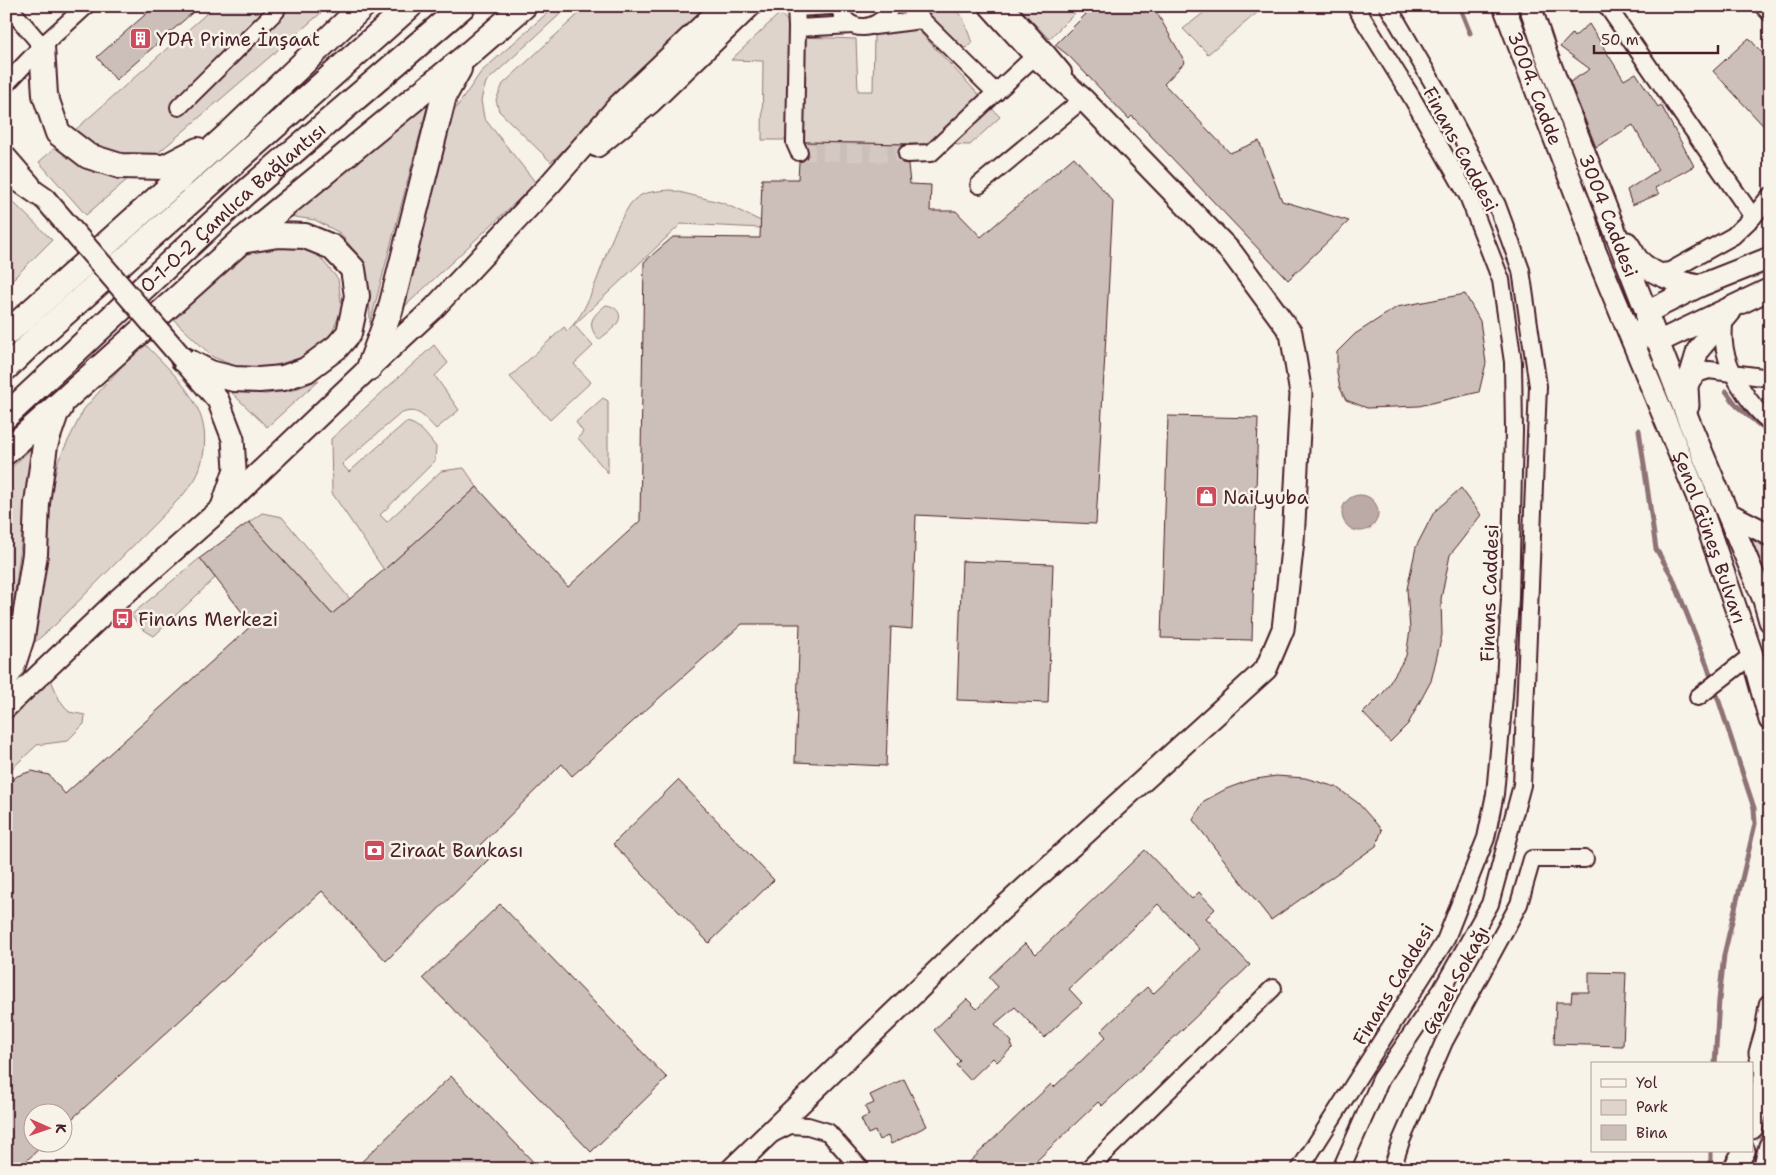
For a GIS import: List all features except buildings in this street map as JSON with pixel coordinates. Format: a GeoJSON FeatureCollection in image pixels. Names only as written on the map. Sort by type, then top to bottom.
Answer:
{"type":"FeatureCollection","features":[{"type":"Feature","properties":{"kind":"highway"},"geometry":{"type":"LineString","coordinates":[[6,334],[15,320],[229,134],[363,6]]}},
{"type":"Feature","properties":{"kind":"highway","name":"O-1-O-2 Çamlıca Bağlantısı"},"geometry":{"type":"LineString","coordinates":[[6,368],[37,338],[410,6]]}},
{"type":"Feature","properties":{"kind":"highway","name":"O-1-O-2 Çamlıca Bağlantısı"},"geometry":{"type":"LineString","coordinates":[[6,416],[245,193],[463,6]]}},
{"type":"Feature","properties":{"kind":"highway"},"geometry":{"type":"LineString","coordinates":[[6,452],[240,242],[464,58],[524,6]]}},
{"type":"Feature","properties":{"kind":"highway"},"geometry":{"type":"LineString","coordinates":[[42,46],[45,95],[58,134],[88,156],[120,166],[165,167],[229,134]]}},
{"type":"Feature","properties":{"kind":"highway"},"geometry":{"type":"LineString","coordinates":[[369,368],[390,310],[444,96],[464,58]]}},
{"type":"Feature","properties":{"kind":"highway"},"geometry":{"type":"LineString","coordinates":[[182,359],[210,373],[234,379],[259,380],[283,378],[306,370],[337,347],[349,333],[356,296],[353,269],[332,247],[304,236],[278,235],[240,242]]}},
{"type":"Feature","properties":{"kind":"highway"},"geometry":{"type":"LineString","coordinates":[[6,677],[12,668],[22,637],[35,554],[38,503],[45,445],[56,413],[76,390]]}},
{"type":"Feature","properties":{"kind":"main road"},"geometry":{"type":"LineString","coordinates":[[6,707],[119,599],[223,507],[434,308],[550,184],[620,104],[723,6]]}},
{"type":"Feature","properties":{"kind":"main road"},"geometry":{"type":"LineString","coordinates":[[550,184],[651,102],[750,6]]}},
{"type":"Feature","properties":{"kind":"main road"},"geometry":{"type":"LineString","coordinates":[[732,1169],[989,922],[1266,669],[1283,629],[1293,541],[1302,394],[1291,333],[1232,253],[1084,99],[1036,55],[990,6]]}},
{"type":"Feature","properties":{"kind":"main road","name":"3004. Cadde"},"geometry":{"type":"LineString","coordinates":[[1504,6],[1584,215],[1595,251],[1620,309]]}},
{"type":"Feature","properties":{"kind":"main road","name":"3004 Caddesi"},"geometry":{"type":"LineString","coordinates":[[1530,6],[1546,54],[1647,312]]}},
{"type":"Feature","properties":{"kind":"main road"},"geometry":{"type":"LineString","coordinates":[[6,172],[45,199],[218,400],[234,439],[236,469],[223,507]]}},
{"type":"Feature","properties":{"kind":"main road"},"geometry":{"type":"LineString","coordinates":[[1610,215],[1637,259],[1655,273],[1682,283],[1700,286]]}},
{"type":"Feature","properties":{"kind":"main road"},"geometry":{"type":"LineString","coordinates":[[1690,424],[1652,338],[1647,312],[1700,286],[1770,258]]}},
{"type":"Feature","properties":{"kind":"main road"},"geometry":{"type":"LineString","coordinates":[[1640,358],[1652,338],[1730,312],[1770,289]]}},
{"type":"Feature","properties":{"kind":"main road"},"geometry":{"type":"LineString","coordinates":[[1620,309],[1640,330],[1652,338]]}},
{"type":"Feature","properties":{"kind":"main road"},"geometry":{"type":"LineString","coordinates":[[1620,309],[1640,358]]}},
{"type":"Feature","properties":{"kind":"main road"},"geometry":{"type":"LineString","coordinates":[[1690,424],[1687,387],[1698,350],[1730,312]]}},
{"type":"Feature","properties":{"kind":"main road","name":"Şenol Güneş Bulvarı"},"geometry":{"type":"LineString","coordinates":[[1640,358],[1697,496],[1752,656],[1770,720]]}},
{"type":"Feature","properties":{"kind":"main road","name":"Şenol Güneş Bulvarı"},"geometry":{"type":"LineString","coordinates":[[1690,424],[1764,600],[1770,621]]}},
{"type":"Feature","properties":{"kind":"main road"},"geometry":{"type":"LineString","coordinates":[[1729,514],[1770,535]]}},
{"type":"Feature","properties":{"kind":"main road"},"geometry":{"type":"LineString","coordinates":[[1754,1120],[1769,1063],[1762,1063],[1760,1053],[1766,1032],[1770,1005]]}},
{"type":"Feature","properties":{"kind":"main road"},"geometry":{"type":"LineString","coordinates":[[1764,1169],[1770,1146]]}},
{"type":"Feature","properties":{"kind":"main road"},"geometry":{"type":"LineString","coordinates":[[1734,1169],[1743,1152]]}},
{"type":"Feature","properties":{"kind":"street"},"geometry":{"type":"LineString","coordinates":[[8,6],[42,46]]}},
{"type":"Feature","properties":{"kind":"street"},"geometry":{"type":"LineString","coordinates":[[6,84],[42,46],[86,6]]}},
{"type":"Feature","properties":{"kind":"street"},"geometry":{"type":"LineString","coordinates":[[180,107],[276,11],[278,6]]}},
{"type":"Feature","properties":{"kind":"street"},"geometry":{"type":"LineString","coordinates":[[799,152],[795,143],[796,7],[832,6]]}},
{"type":"Feature","properties":{"kind":"street"},"geometry":{"type":"LineString","coordinates":[[839,6],[845,19],[853,25]]}},
{"type":"Feature","properties":{"kind":"street"},"geometry":{"type":"LineString","coordinates":[[872,26],[887,16],[891,6]]}},
{"type":"Feature","properties":{"kind":"street"},"geometry":{"type":"LineString","coordinates":[[909,6],[996,92]]}},
{"type":"Feature","properties":{"kind":"street"},"geometry":{"type":"LineString","coordinates":[[979,185],[1084,99],[1048,54],[1005,6]]}},
{"type":"Feature","properties":{"kind":"street","name":"Finans Caddesi"},"geometry":{"type":"LineString","coordinates":[[1300,1169],[1445,941],[1486,838],[1495,794],[1510,598],[1514,431],[1513,362],[1501,280],[1468,196],[1411,96],[1355,6]]}},
{"type":"Feature","properties":{"kind":"street","name":"Finans Caddesi"},"geometry":{"type":"LineString","coordinates":[[1340,1169],[1381,1080],[1442,989],[1490,904],[1522,785],[1538,386],[1521,270],[1497,206],[1437,90],[1388,6]]}},
{"type":"Feature","properties":{"kind":"street"},"geometry":{"type":"LineString","coordinates":[[1607,6],[1753,217]]}},
{"type":"Feature","properties":{"kind":"street"},"geometry":{"type":"LineString","coordinates":[[1763,6],[1770,13]]}},
{"type":"Feature","properties":{"kind":"street"},"geometry":{"type":"LineString","coordinates":[[797,28],[853,25],[862,27],[922,20]]}},
{"type":"Feature","properties":{"kind":"street"},"geometry":{"type":"LineString","coordinates":[[907,154],[931,153],[1036,55]]}},
{"type":"Feature","properties":{"kind":"street"},"geometry":{"type":"LineString","coordinates":[[6,154],[45,199]]}},
{"type":"Feature","properties":{"kind":"street"},"geometry":{"type":"LineString","coordinates":[[1655,273],[1670,271],[1733,236],[1753,217],[1770,196]]}},
{"type":"Feature","properties":{"kind":"street"},"geometry":{"type":"LineString","coordinates":[[1730,312],[1724,344],[1732,372],[1760,414],[1770,422]]}},
{"type":"Feature","properties":{"kind":"street"},"geometry":{"type":"LineString","coordinates":[[1687,387],[1697,374],[1709,370],[1770,378]]}},
{"type":"Feature","properties":{"kind":"street"},"geometry":{"type":"LineString","coordinates":[[1698,698],[1752,656]]}},
{"type":"Feature","properties":{"kind":"street","name":"Gazel Sokağı"},"geometry":{"type":"LineString","coordinates":[[1392,1169],[1401,1140],[1444,1042],[1519,904],[1532,858],[1585,859]]}},
{"type":"Feature","properties":{"kind":"street"},"geometry":{"type":"LineString","coordinates":[[1088,1169],[1273,988]]}},
{"type":"Feature","properties":{"kind":"street"},"geometry":{"type":"LineString","coordinates":[[766,1137],[790,1125],[808,1126],[828,1132],[861,1169]]}},
{"type":"Feature","properties":{"kind":"green space"},"geometry":{"type":"Polygon","coordinates":[[[215,6],[329,6],[86,215],[39,162],[215,6]]]}},
{"type":"Feature","properties":{"kind":"green space"},"geometry":{"type":"Polygon","coordinates":[[[555,6],[569,6],[486,82],[481,100],[484,118],[536,183],[402,309],[454,111],[481,72],[555,6]]]}},
{"type":"Feature","properties":{"kind":"green space"},"geometry":{"type":"Polygon","coordinates":[[[587,6],[712,6],[656,58],[551,162],[499,111],[496,100],[503,84],[587,6]]]}},
{"type":"Feature","properties":{"kind":"green space"},"geometry":{"type":"Polygon","coordinates":[[[921,6],[952,6],[963,18],[972,43],[961,52],[921,6]]]}},
{"type":"Feature","properties":{"kind":"green space"},"geometry":{"type":"Polygon","coordinates":[[[1018,6],[1082,6],[1049,39],[1018,6]]]}},
{"type":"Feature","properties":{"kind":"green space"},"geometry":{"type":"Polygon","coordinates":[[[1212,6],[1265,6],[1208,54],[1183,29],[1212,6]]]}},
{"type":"Feature","properties":{"kind":"green space"},"geometry":{"type":"Polygon","coordinates":[[[780,13],[789,23],[788,140],[762,140],[763,61],[731,60],[780,13]]]}},
{"type":"Feature","properties":{"kind":"green space"},"geometry":{"type":"Polygon","coordinates":[[[916,28],[1000,117],[970,145],[801,142],[803,37],[856,39],[858,91],[873,91],[874,34],[879,30],[916,28]]]}},
{"type":"Feature","properties":{"kind":"green space"},"geometry":{"type":"Polygon","coordinates":[[[428,104],[370,323],[369,291],[361,259],[340,233],[315,220],[288,216],[428,104]]]}},
{"type":"Feature","properties":{"kind":"green space"},"geometry":{"type":"Polygon","coordinates":[[[671,190],[723,203],[765,223],[762,228],[681,224],[574,325],[593,346],[574,364],[591,382],[550,420],[510,377],[564,327],[567,331],[576,321],[592,293],[616,229],[632,202],[646,193],[671,190]]]}},
{"type":"Feature","properties":{"kind":"green space"},"geometry":{"type":"Polygon","coordinates":[[[6,199],[12,201],[52,240],[6,286],[6,199]]]}},
{"type":"Feature","properties":{"kind":"green space"},"geometry":{"type":"Polygon","coordinates":[[[265,245],[295,246],[318,255],[338,279],[342,308],[332,333],[307,356],[269,367],[241,368],[213,357],[173,319],[241,258],[265,245]]]}},
{"type":"Feature","properties":{"kind":"green space"},"geometry":{"type":"Polygon","coordinates":[[[606,305],[612,307],[620,316],[614,327],[599,340],[592,329],[592,321],[597,313],[606,305]]]}},
{"type":"Feature","properties":{"kind":"green space"},"geometry":{"type":"Polygon","coordinates":[[[143,342],[183,385],[200,415],[204,433],[204,452],[198,473],[183,495],[55,625],[29,647],[45,522],[58,461],[84,409],[143,342]]]}},
{"type":"Feature","properties":{"kind":"green space"},"geometry":{"type":"Polygon","coordinates":[[[434,345],[448,363],[435,376],[459,410],[436,429],[416,412],[400,414],[342,464],[349,472],[406,422],[419,428],[436,447],[435,461],[380,515],[387,522],[441,471],[464,468],[477,487],[384,570],[332,493],[331,439],[434,345]]]}},
{"type":"Feature","properties":{"kind":"green space"},"geometry":{"type":"Polygon","coordinates":[[[319,380],[267,427],[231,392],[266,394],[293,390],[319,380]]]}},
{"type":"Feature","properties":{"kind":"green space"},"geometry":{"type":"Polygon","coordinates":[[[603,398],[608,401],[608,473],[578,438],[583,432],[576,422],[603,398]]]}},
{"type":"Feature","properties":{"kind":"green space"},"geometry":{"type":"Polygon","coordinates":[[[33,447],[17,577],[6,652],[6,473],[33,447]]]}},
{"type":"Feature","properties":{"kind":"green space"},"geometry":{"type":"Polygon","coordinates":[[[262,513],[282,517],[350,599],[332,614],[249,522],[262,513]]]}},
{"type":"Feature","properties":{"kind":"green space"},"geometry":{"type":"Polygon","coordinates":[[[1752,540],[1770,550],[1770,583],[1752,540]]]}},
{"type":"Feature","properties":{"kind":"green space"},"geometry":{"type":"Polygon","coordinates":[[[200,558],[215,578],[154,636],[141,628],[131,615],[200,558]]]}},
{"type":"Feature","properties":{"kind":"green space"},"geometry":{"type":"Polygon","coordinates":[[[51,680],[59,699],[69,712],[85,715],[84,724],[67,741],[37,745],[6,774],[6,722],[51,680]]]}},
{"type":"Feature","properties":{"kind":"shaded area"},"geometry":{"type":"Polygon","coordinates":[[[1360,495],[1372,501],[1378,513],[1372,525],[1360,531],[1348,525],[1342,513],[1348,501],[1360,495]]]}},
{"type":"Feature","properties":{"kind":"waterway"},"geometry":{"type":"LineString","coordinates":[[1459,6],[1470,33]]}},
{"type":"Feature","properties":{"kind":"waterway"},"geometry":{"type":"LineString","coordinates":[[1726,391],[1737,406],[1770,434]]}},
{"type":"Feature","properties":{"kind":"waterway"},"geometry":{"type":"LineString","coordinates":[[1639,430],[1656,549],[1672,576],[1707,665],[1754,808],[1755,824],[1724,955],[1715,1062]]}},
{"type":"Feature","properties":{"kind":"waterway"},"geometry":{"type":"LineString","coordinates":[[1706,1169],[1711,1160],[1711,1152]]}},
{"type":"Feature","properties":{"kind":"tunnel"},"geometry":{"type":"LineString","coordinates":[[799,152],[907,154]]}},
{"type":"Feature","properties":{"kind":"place","name":"YDA Prime İnşaat"},"geometry":{"type":"Point","coordinates":[140,39]}},
{"type":"Feature","properties":{"kind":"place","name":"NaiLyuba"},"geometry":{"type":"Point","coordinates":[1207,497]}},
{"type":"Feature","properties":{"kind":"place","name":"Finans Merkezi"},"geometry":{"type":"Point","coordinates":[122,619]}},
{"type":"Feature","properties":{"kind":"place","name":"Ziraat Bankası"},"geometry":{"type":"Point","coordinates":[374,850]}}]}
